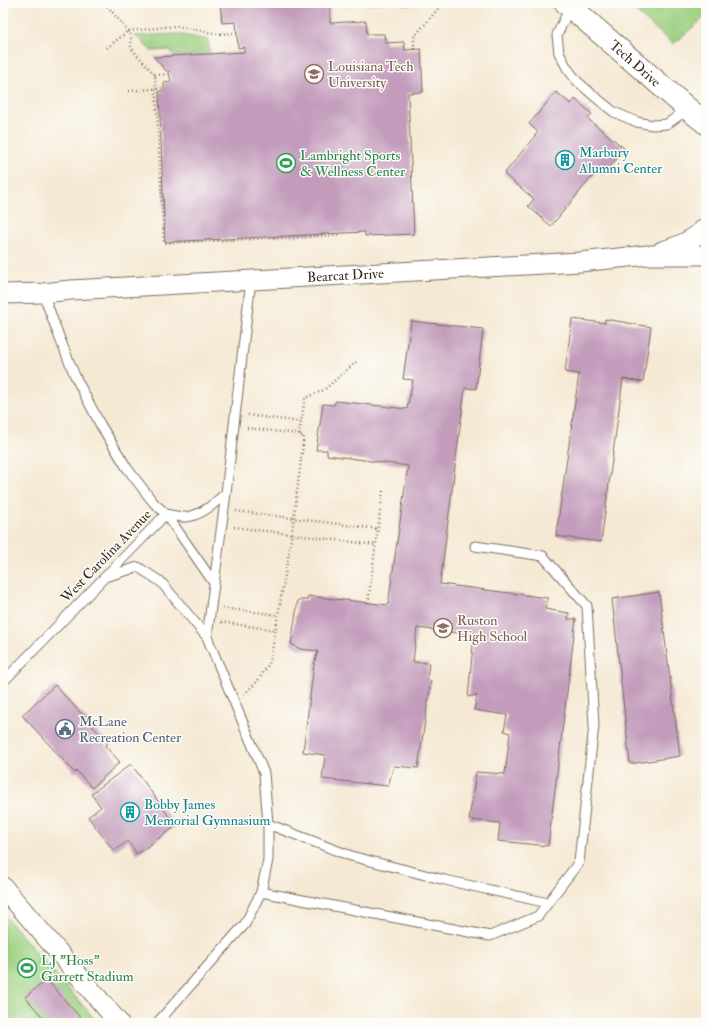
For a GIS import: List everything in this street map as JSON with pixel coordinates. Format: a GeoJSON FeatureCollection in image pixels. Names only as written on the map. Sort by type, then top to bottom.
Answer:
{"type":"FeatureCollection","features":[{"type":"Feature","properties":{"kind":"main road","name":"Tech Drive"},"geometry":{"type":"LineString","coordinates":[[568,5],[706,123]]}},
{"type":"Feature","properties":{"kind":"street","name":"Bearcat Drive"},"geometry":{"type":"LineString","coordinates":[[648,255],[679,246],[700,234],[706,227]]}},
{"type":"Feature","properties":{"kind":"street","name":"Bearcat Drive"},"geometry":{"type":"LineString","coordinates":[[4,289],[43,293],[71,290],[572,263],[648,255],[706,255]]}},
{"type":"Feature","properties":{"kind":"street"},"geometry":{"type":"LineString","coordinates":[[3,887],[119,1023]]}},
{"type":"Feature","properties":{"kind":"lane"},"geometry":{"type":"LineString","coordinates":[[568,5],[557,35],[559,54],[577,81],[594,96],[614,112],[637,122],[653,125],[667,124],[688,109]]}},
{"type":"Feature","properties":{"kind":"lane"},"geometry":{"type":"LineString","coordinates":[[207,637],[226,493],[251,280]]}},
{"type":"Feature","properties":{"kind":"lane"},"geometry":{"type":"LineString","coordinates":[[43,293],[60,340],[91,407],[127,468],[153,502],[166,514],[214,583]]}},
{"type":"Feature","properties":{"kind":"lane","name":"West Carolina Avenue"},"geometry":{"type":"LineString","coordinates":[[3,682],[166,514],[186,517],[215,504],[226,493]]}},
{"type":"Feature","properties":{"kind":"lane"},"geometry":{"type":"LineString","coordinates":[[261,892],[490,936],[538,916],[579,862],[594,725],[587,606],[543,556],[475,546]]}},
{"type":"Feature","properties":{"kind":"lane"},"geometry":{"type":"LineString","coordinates":[[105,577],[138,567],[161,582],[207,637],[264,773],[268,824],[268,860],[261,892],[245,924],[157,1023]]}},
{"type":"Feature","properties":{"kind":"lane"},"geometry":{"type":"LineString","coordinates":[[268,824],[351,856],[444,880],[548,903]]}},
{"type":"Feature","properties":{"kind":"path"},"geometry":{"type":"LineString","coordinates":[[105,3],[131,35],[131,48],[155,75],[164,243],[341,235]]}},
{"type":"Feature","properties":{"kind":"path"},"geometry":{"type":"LineString","coordinates":[[330,7],[442,3]]}},
{"type":"Feature","properties":{"kind":"path"},"geometry":{"type":"LineString","coordinates":[[414,49],[414,37],[442,3]]}},
{"type":"Feature","properties":{"kind":"path"},"geometry":{"type":"LineString","coordinates":[[107,48],[128,31],[176,26],[218,34],[237,33]]}},
{"type":"Feature","properties":{"kind":"path"},"geometry":{"type":"LineString","coordinates":[[155,75],[170,74]]}},
{"type":"Feature","properties":{"kind":"path"},"geometry":{"type":"LineString","coordinates":[[129,91],[164,88]]}},
{"type":"Feature","properties":{"kind":"path"},"geometry":{"type":"LineString","coordinates":[[299,434],[305,398],[324,390],[356,362]]}},
{"type":"Feature","properties":{"kind":"path"},"geometry":{"type":"LineString","coordinates":[[246,415],[301,422]]}},
{"type":"Feature","properties":{"kind":"path"},"geometry":{"type":"LineString","coordinates":[[234,702],[257,682],[270,662],[292,534],[304,436],[299,436],[299,434],[244,428]]}},
{"type":"Feature","properties":{"kind":"path"},"geometry":{"type":"LineString","coordinates":[[368,603],[383,490]]}},
{"type":"Feature","properties":{"kind":"path"},"geometry":{"type":"LineString","coordinates":[[233,510],[378,529]]}},
{"type":"Feature","properties":{"kind":"path"},"geometry":{"type":"LineString","coordinates":[[231,526],[376,545]]}},
{"type":"Feature","properties":{"kind":"path"},"geometry":{"type":"LineString","coordinates":[[220,608],[278,615]]}},
{"type":"Feature","properties":{"kind":"path"},"geometry":{"type":"LineString","coordinates":[[219,622],[276,630]]}},
{"type":"Feature","properties":{"kind":"green space"},"geometry":{"type":"Polygon","coordinates":[[[626,3],[706,3],[706,16],[673,44],[626,3]]]}},
{"type":"Feature","properties":{"kind":"green space"},"geometry":{"type":"Polygon","coordinates":[[[177,34],[208,40],[210,54],[175,56],[170,50],[151,51],[139,38],[135,36],[177,34]]]}},
{"type":"Feature","properties":{"kind":"green space","name":"LJ \"Hoss\" Garrett Stadium"},"geometry":{"type":"Polygon","coordinates":[[[3,914],[98,1023],[3,1023],[3,914]]]}},
{"type":"Feature","properties":{"kind":"building","name":"Lambright Sports & Wellness Center"},"geometry":{"type":"Polygon","coordinates":[[[220,3],[330,3],[330,23],[366,21],[367,34],[384,34],[385,43],[404,42],[405,50],[421,49],[423,92],[408,93],[414,234],[365,236],[365,232],[165,242],[159,91],[164,91],[164,83],[171,82],[169,71],[166,71],[154,57],[244,52],[244,47],[238,48],[236,22],[222,23],[220,3]]]}},
{"type":"Feature","properties":{"kind":"building","name":"Marbury Alumni Center"},"geometry":{"type":"Polygon","coordinates":[[[556,92],[571,104],[575,99],[592,114],[588,119],[625,149],[603,175],[597,171],[551,226],[528,206],[534,199],[504,174],[538,132],[529,124],[556,92]]]}},
{"type":"Feature","properties":{"kind":"building"},"geometry":{"type":"Polygon","coordinates":[[[572,319],[605,323],[605,319],[651,327],[643,382],[623,379],[601,542],[556,536],[579,374],[565,372],[572,319]]]}},
{"type":"Feature","properties":{"kind":"building"},"geometry":{"type":"Polygon","coordinates":[[[411,321],[483,329],[476,389],[465,388],[440,584],[548,598],[545,609],[569,613],[568,619],[576,619],[548,846],[498,841],[500,823],[469,820],[476,772],[505,774],[510,733],[504,731],[507,715],[474,710],[477,695],[468,697],[474,635],[417,628],[413,662],[429,663],[427,679],[431,681],[418,768],[394,766],[388,786],[322,779],[325,755],[303,752],[314,664],[318,651],[300,649],[291,644],[298,600],[307,600],[308,596],[388,605],[408,466],[327,455],[327,450],[316,450],[323,404],[334,405],[336,401],[407,409],[413,380],[403,379],[411,321]]]}},
{"type":"Feature","properties":{"kind":"building"},"geometry":{"type":"Polygon","coordinates":[[[659,592],[680,756],[630,764],[612,599],[659,592]]]}},
{"type":"Feature","properties":{"kind":"building","name":"McLane Recreation Center"},"geometry":{"type":"Polygon","coordinates":[[[55,685],[108,743],[105,746],[120,762],[92,788],[77,771],[75,773],[22,715],[55,685]]]}},
{"type":"Feature","properties":{"kind":"building","name":"Bobby James Memorial Gymnasium"},"geometry":{"type":"Polygon","coordinates":[[[131,764],[176,826],[137,854],[128,841],[114,851],[88,817],[101,807],[91,794],[131,764]]]}},
{"type":"Feature","properties":{"kind":"building"},"geometry":{"type":"Polygon","coordinates":[[[47,980],[85,1023],[48,1023],[25,997],[47,980]]]}},
{"type":"Feature","properties":{"kind":"place","name":"Louisiana Tech University"},"geometry":{"type":"Point","coordinates":[314,74]}},
{"type":"Feature","properties":{"kind":"place","name":"Marbury Alumni Center"},"geometry":{"type":"Point","coordinates":[565,160]}},
{"type":"Feature","properties":{"kind":"place","name":"Lambright Sports & Wellness Center"},"geometry":{"type":"Point","coordinates":[286,163]}},
{"type":"Feature","properties":{"kind":"place","name":"Ruston High School"},"geometry":{"type":"Point","coordinates":[443,628]}},
{"type":"Feature","properties":{"kind":"place","name":"McLane Recreation Center"},"geometry":{"type":"Point","coordinates":[65,729]}},
{"type":"Feature","properties":{"kind":"place","name":"Bobby James Memorial Gymnasium"},"geometry":{"type":"Point","coordinates":[130,812]}},
{"type":"Feature","properties":{"kind":"place","name":"LJ \"Hoss\" Garrett Stadium"},"geometry":{"type":"Point","coordinates":[27,968]}}]}
